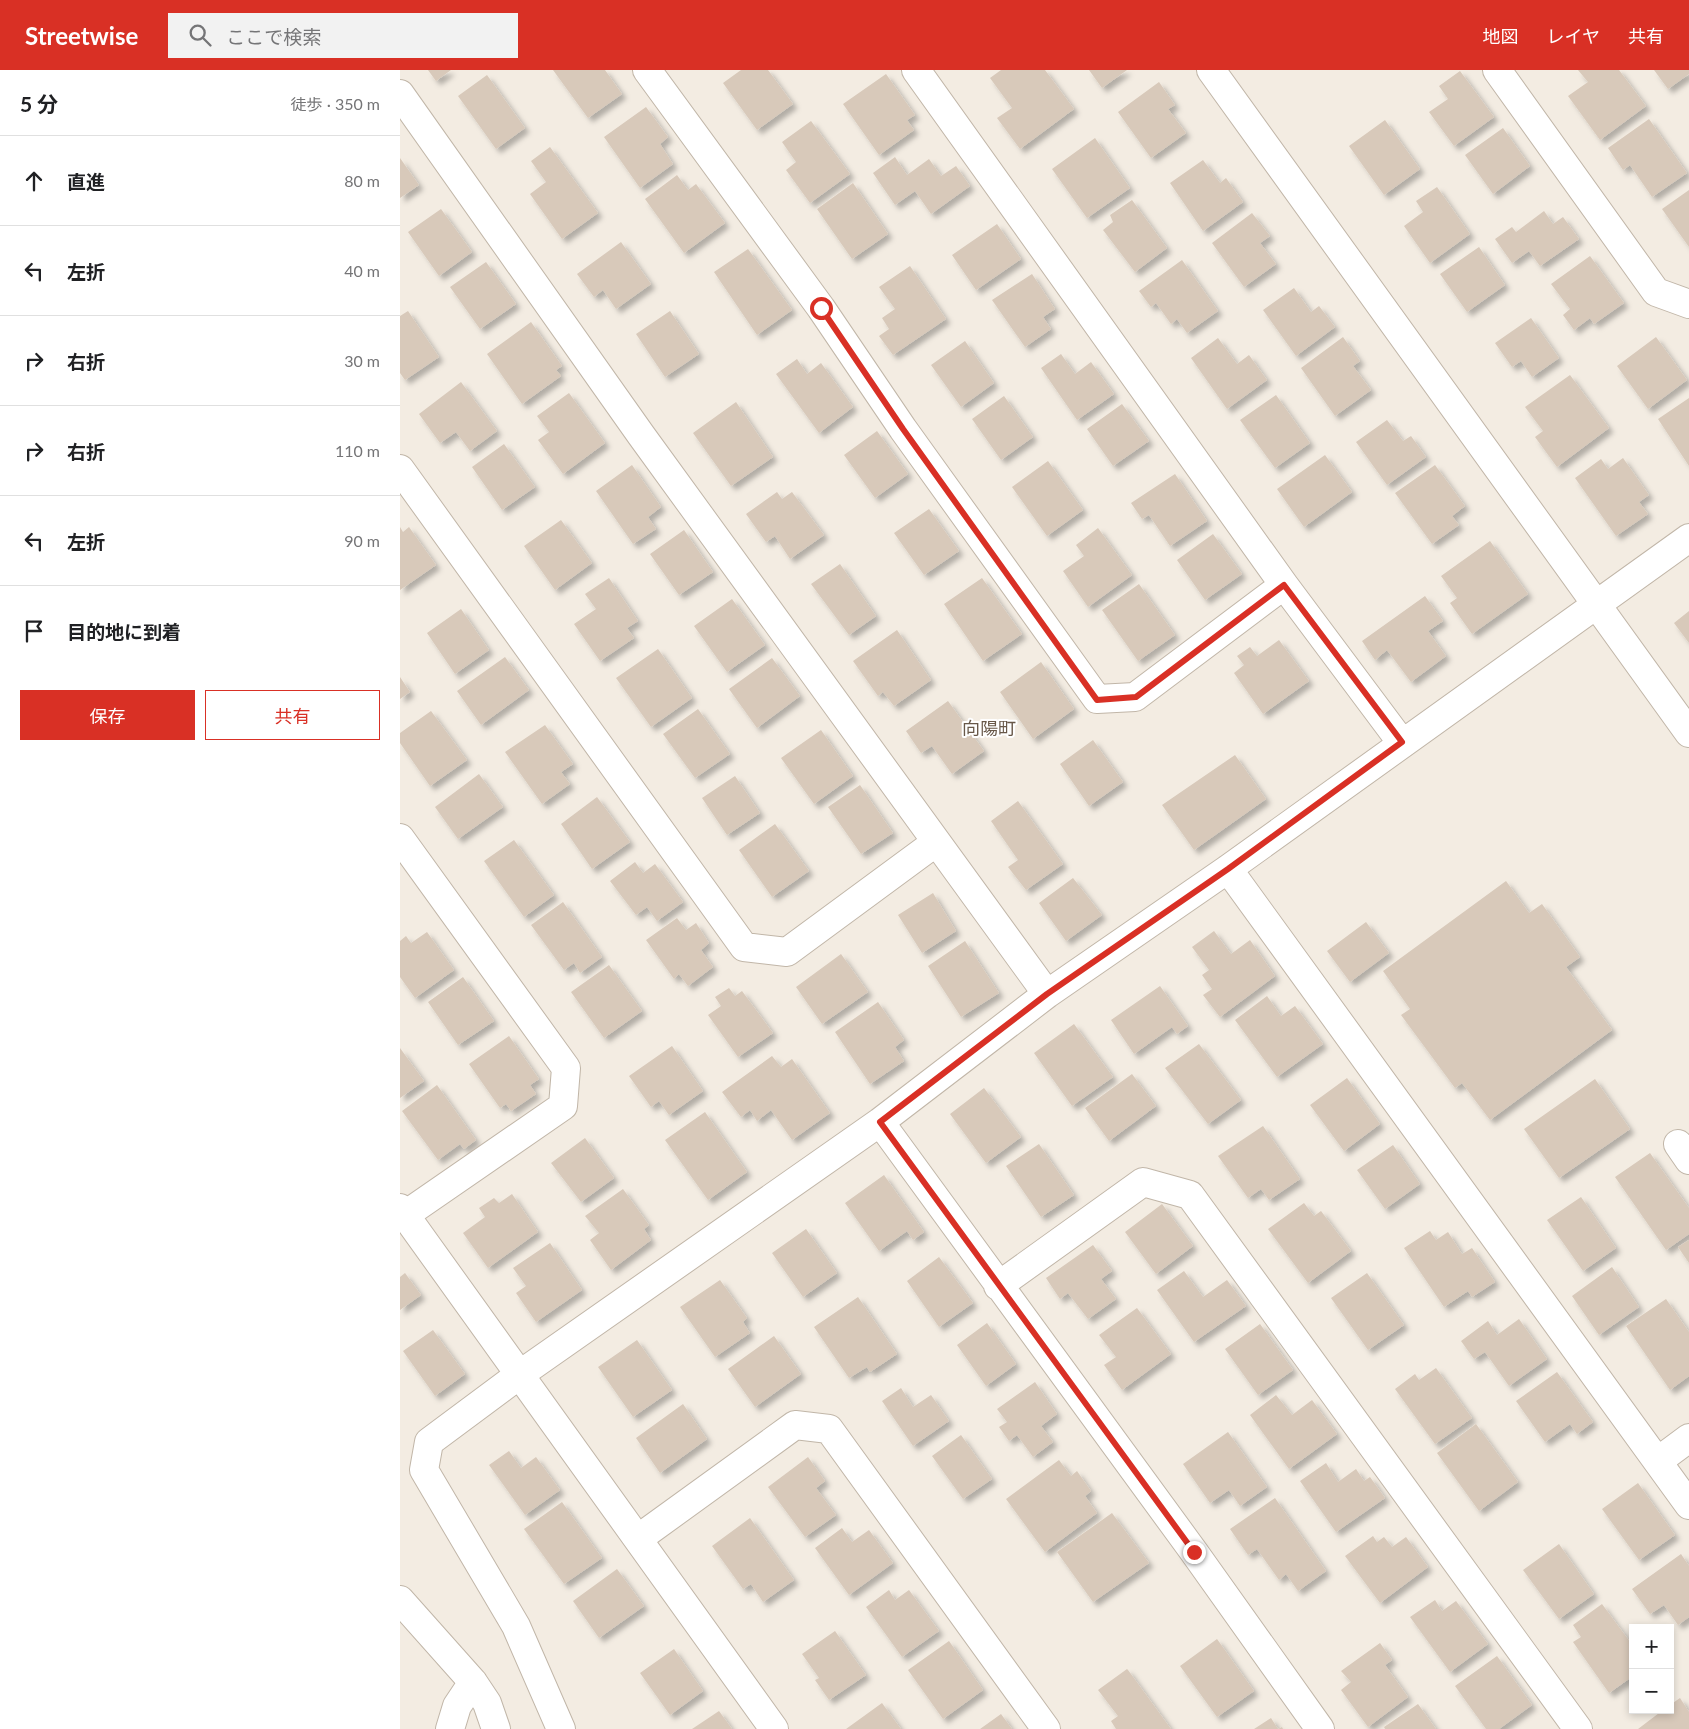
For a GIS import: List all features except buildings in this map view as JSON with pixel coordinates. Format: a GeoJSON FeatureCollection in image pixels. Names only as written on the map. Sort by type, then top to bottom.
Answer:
{"type":"FeatureCollection","features":[{"type":"Feature","properties":{"kind":"street"},"geometry":{"type":"LineString","coordinates":[[647,70],[821,308],[903,429],[1097,700],[1136,697],[1284,585]]}},
{"type":"Feature","properties":{"kind":"street"},"geometry":{"type":"LineString","coordinates":[[916,70],[1284,585],[1402,742]]}},
{"type":"Feature","properties":{"kind":"street"},"geometry":{"type":"LineString","coordinates":[[1211,70],[1689,733]]}},
{"type":"Feature","properties":{"kind":"street"},"geometry":{"type":"LineString","coordinates":[[1496,70],[1656,292],[1689,304]]}},
{"type":"Feature","properties":{"kind":"street"},"geometry":{"type":"LineString","coordinates":[[400,94],[641,435],[1047,994]]}},
{"type":"Feature","properties":{"kind":"street"},"geometry":{"type":"LineString","coordinates":[[400,469],[744,947],[787,952],[935,842]]}},
{"type":"Feature","properties":{"kind":"street"},"geometry":{"type":"LineString","coordinates":[[561,1729],[516,1626],[424,1470],[429,1442],[519,1375],[880,1122],[1047,994],[1228,869],[1402,742],[1689,538]]}},
{"type":"Feature","properties":{"kind":"street"},"geometry":{"type":"LineString","coordinates":[[400,838],[566,1068],[563,1106],[402,1212],[639,1538],[774,1729]]}},
{"type":"Feature","properties":{"kind":"street"},"geometry":{"type":"LineString","coordinates":[[1228,869],[1689,1505]]}},
{"type":"Feature","properties":{"kind":"street"},"geometry":{"type":"LineString","coordinates":[[880,1122],[1194,1552],[1320,1729]]}},
{"type":"Feature","properties":{"kind":"street"},"geometry":{"type":"LineString","coordinates":[[998,1286],[1143,1182],[1190,1195],[1578,1729]]}},
{"type":"Feature","properties":{"kind":"street"},"geometry":{"type":"LineString","coordinates":[[639,1538],[795,1425],[828,1429],[1046,1729]]}},
{"type":"Feature","properties":{"kind":"street"},"geometry":{"type":"LineString","coordinates":[[1658,1461],[1689,1438]]}},
{"type":"Feature","properties":{"kind":"street"},"geometry":{"type":"LineString","coordinates":[[400,1600],[473,1682],[487,1703],[496,1729]]}},
{"type":"Feature","properties":{"kind":"street"},"geometry":{"type":"LineString","coordinates":[[450,1729],[457,1706],[473,1682]]}},
{"type":"Feature","properties":{"kind":"district","name":"向陽町"},"geometry":{"type":"Point","coordinates":[989,729]}},
{"type":"Feature","properties":{"kind":"route"},"geometry":{"type":"LineString","coordinates":[[821,308],[903,429],[1097,700],[1136,697],[1284,585],[1402,742],[1228,869],[1047,994],[880,1122],[1100,1426],[1194,1552]]}}]}
